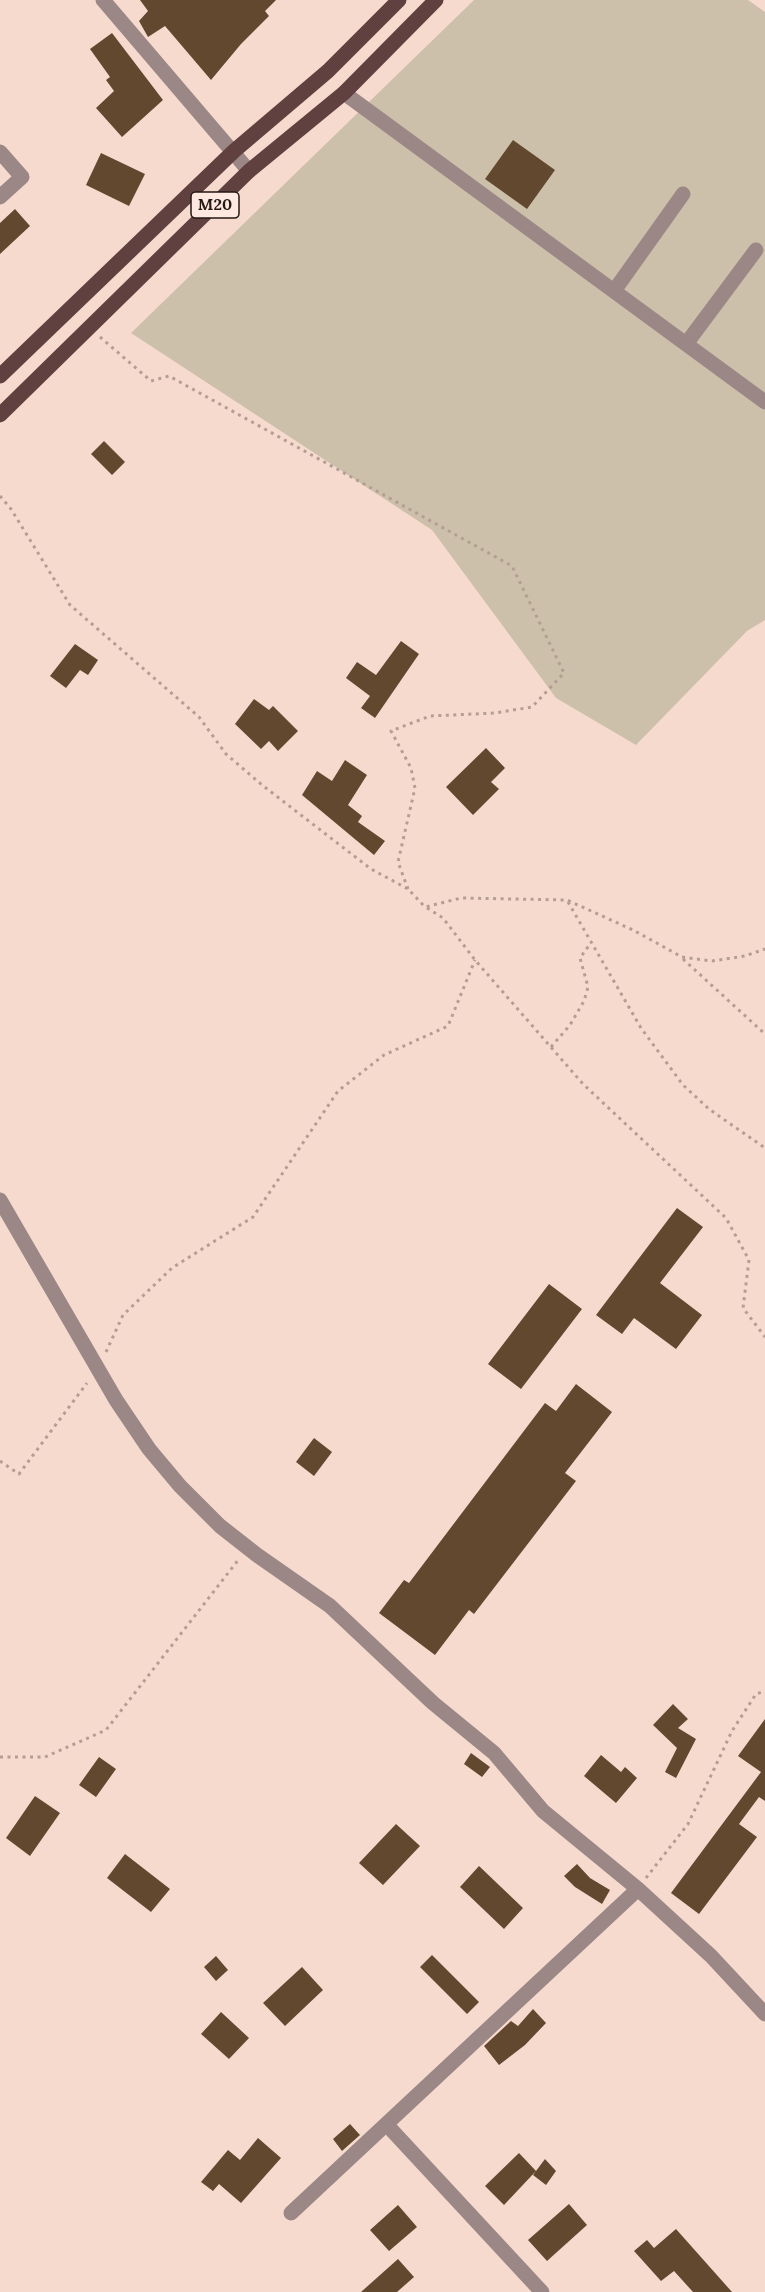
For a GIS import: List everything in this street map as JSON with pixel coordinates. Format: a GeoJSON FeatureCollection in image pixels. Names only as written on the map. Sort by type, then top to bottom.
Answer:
{"type":"FeatureCollection","features":[{"type":"Feature","properties":{"kind":"main road","name":"M20"},"geometry":{"type":"LineString","coordinates":[[0,376],[234,151],[328,71],[399,0]]}},
{"type":"Feature","properties":{"kind":"main road","name":"M20"},"geometry":{"type":"LineString","coordinates":[[0,415],[249,171],[344,93],[436,0]]}},
{"type":"Feature","properties":{"kind":"street"},"geometry":{"type":"LineString","coordinates":[[103,0],[249,171]]}},
{"type":"Feature","properties":{"kind":"street"},"geometry":{"type":"LineString","coordinates":[[344,93],[765,402]]}},
{"type":"Feature","properties":{"kind":"street"},"geometry":{"type":"LineString","coordinates":[[0,152],[22,177],[0,197]]}},
{"type":"Feature","properties":{"kind":"street"},"geometry":{"type":"LineString","coordinates":[[614,291],[683,194]]}},
{"type":"Feature","properties":{"kind":"street"},"geometry":{"type":"LineString","coordinates":[[686,344],[756,250]]}},
{"type":"Feature","properties":{"kind":"street"},"geometry":{"type":"LineString","coordinates":[[0,1200],[98,1369],[148,1449],[180,1486],[248,1547],[330,1606],[433,1702],[494,1753],[543,1811],[638,1889],[711,1956],[765,2014]]}},
{"type":"Feature","properties":{"kind":"street"},"geometry":{"type":"LineString","coordinates":[[291,2213],[638,1889]]}},
{"type":"Feature","properties":{"kind":"street"},"geometry":{"type":"LineString","coordinates":[[387,2125],[542,2292]]}},
{"type":"Feature","properties":{"kind":"path"},"geometry":{"type":"LineString","coordinates":[[90,329],[152,381],[169,376],[512,566],[564,673],[532,707],[495,713],[430,716],[391,731],[411,768],[415,788],[398,862],[408,889]]}},
{"type":"Feature","properties":{"kind":"path"},"geometry":{"type":"LineString","coordinates":[[0,496],[11,509],[70,605],[199,717],[226,754],[262,785],[371,868],[408,889],[425,907],[443,918],[475,960],[583,1084],[726,1218],[749,1260],[743,1308],[765,1336]]}},
{"type":"Feature","properties":{"kind":"path"},"geometry":{"type":"LineString","coordinates":[[425,907],[461,898],[567,900],[633,930],[681,957],[765,1034]]}},
{"type":"Feature","properties":{"kind":"path"},"geometry":{"type":"LineString","coordinates":[[567,900],[641,1028],[683,1084],[709,1109],[765,1149]]}},
{"type":"Feature","properties":{"kind":"path"},"geometry":{"type":"LineString","coordinates":[[551,1047],[570,1025],[584,1001],[588,987],[580,958],[591,944]]}},
{"type":"Feature","properties":{"kind":"path"},"geometry":{"type":"LineString","coordinates":[[681,957],[712,961],[745,956],[765,949]]}},
{"type":"Feature","properties":{"kind":"path"},"geometry":{"type":"LineString","coordinates":[[0,1461],[19,1474],[98,1369],[123,1315],[172,1268],[253,1217],[338,1091],[384,1055],[448,1026],[475,960]]}},
{"type":"Feature","properties":{"kind":"path"},"geometry":{"type":"LineString","coordinates":[[0,1757],[45,1757],[106,1730],[248,1547]]}},
{"type":"Feature","properties":{"kind":"path"},"geometry":{"type":"LineString","coordinates":[[638,1889],[688,1824],[732,1731],[756,1695],[765,1691]]}},
{"type":"Feature","properties":{"kind":"shaded area"},"geometry":{"type":"Polygon","coordinates":[[[474,0],[748,0],[765,12],[765,620],[747,631],[636,745],[556,698],[432,530],[131,333],[474,0]]]}},
{"type":"Feature","properties":{"kind":"building"},"geometry":{"type":"Polygon","coordinates":[[[140,0],[276,0],[265,11],[269,16],[241,44],[211,80],[165,26],[148,37],[139,21],[148,11],[140,0]]]}},
{"type":"Feature","properties":{"kind":"building"},"geometry":{"type":"Polygon","coordinates":[[[112,33],[163,100],[122,137],[96,108],[114,91],[106,80],[110,77],[90,49],[112,33]]]}},
{"type":"Feature","properties":{"kind":"building"},"geometry":{"type":"Polygon","coordinates":[[[513,140],[555,170],[527,209],[485,179],[513,140]]]}},
{"type":"Feature","properties":{"kind":"building"},"geometry":{"type":"Polygon","coordinates":[[[101,153],[145,174],[129,206],[86,185],[101,153]]]}},
{"type":"Feature","properties":{"kind":"building"},"geometry":{"type":"Polygon","coordinates":[[[15,209],[30,226],[0,254],[0,223],[15,209]]]}},
{"type":"Feature","properties":{"kind":"building"},"geometry":{"type":"Polygon","coordinates":[[[104,441],[125,462],[112,475],[91,454],[104,441]]]}},
{"type":"Feature","properties":{"kind":"building"},"geometry":{"type":"Polygon","coordinates":[[[401,641],[419,654],[375,718],[361,708],[370,696],[346,678],[357,662],[376,675],[401,641]]]}},
{"type":"Feature","properties":{"kind":"building"},"geometry":{"type":"Polygon","coordinates":[[[75,644],[98,660],[88,675],[80,670],[66,688],[50,676],[75,644]]]}},
{"type":"Feature","properties":{"kind":"building"},"geometry":{"type":"Polygon","coordinates":[[[254,699],[269,710],[273,706],[298,731],[278,751],[269,741],[261,749],[235,724],[254,699]]]}},
{"type":"Feature","properties":{"kind":"building"},"geometry":{"type":"Polygon","coordinates":[[[486,748],[505,768],[491,782],[499,789],[473,815],[446,787],[486,748]]]}},
{"type":"Feature","properties":{"kind":"building"},"geometry":{"type":"Polygon","coordinates":[[[345,760],[367,775],[348,805],[362,816],[358,822],[385,841],[374,855],[302,795],[317,771],[332,781],[345,760]]]}},
{"type":"Feature","properties":{"kind":"building"},"geometry":{"type":"Polygon","coordinates":[[[677,1208],[703,1227],[660,1283],[702,1315],[676,1349],[634,1318],[622,1334],[596,1315],[677,1208]]]}},
{"type":"Feature","properties":{"kind":"building"},"geometry":{"type":"Polygon","coordinates":[[[549,1284],[582,1309],[521,1389],[488,1364],[549,1284]]]}},
{"type":"Feature","properties":{"kind":"building"},"geometry":{"type":"Polygon","coordinates":[[[576,1384],[612,1412],[565,1473],[576,1481],[474,1614],[469,1610],[435,1655],[379,1613],[404,1580],[409,1583],[545,1403],[556,1411],[576,1384]]]}},
{"type":"Feature","properties":{"kind":"building"},"geometry":{"type":"Polygon","coordinates":[[[314,1438],[332,1452],[314,1476],[296,1462],[314,1438]]]}},
{"type":"Feature","properties":{"kind":"building"},"geometry":{"type":"Polygon","coordinates":[[[673,1704],[688,1719],[678,1728],[696,1739],[676,1778],[665,1772],[677,1748],[653,1725],[673,1704]]]}},
{"type":"Feature","properties":{"kind":"building"},"geometry":{"type":"Polygon","coordinates":[[[765,1719],[765,1801],[759,1797],[739,1824],[757,1837],[699,1914],[671,1893],[761,1772],[738,1756],[765,1719]]]}},
{"type":"Feature","properties":{"kind":"building"},"geometry":{"type":"Polygon","coordinates":[[[471,1753],[490,1767],[482,1777],[464,1764],[471,1753]]]}},
{"type":"Feature","properties":{"kind":"building"},"geometry":{"type":"Polygon","coordinates":[[[601,1755],[621,1772],[625,1767],[637,1778],[616,1803],[584,1776],[601,1755]]]}},
{"type":"Feature","properties":{"kind":"building"},"geometry":{"type":"Polygon","coordinates":[[[99,1757],[116,1769],[96,1797],[79,1785],[99,1757]]]}},
{"type":"Feature","properties":{"kind":"building"},"geometry":{"type":"Polygon","coordinates":[[[35,1796],[60,1813],[30,1856],[6,1838],[35,1796]]]}},
{"type":"Feature","properties":{"kind":"building"},"geometry":{"type":"Polygon","coordinates":[[[396,1824],[420,1846],[383,1885],[359,1863],[396,1824]]]}},
{"type":"Feature","properties":{"kind":"building"},"geometry":{"type":"Polygon","coordinates":[[[125,1854],[170,1889],[151,1912],[107,1878],[125,1854]]]}},
{"type":"Feature","properties":{"kind":"building"},"geometry":{"type":"Polygon","coordinates":[[[577,1864],[590,1878],[610,1890],[602,1904],[575,1887],[564,1876],[577,1864]]]}},
{"type":"Feature","properties":{"kind":"building"},"geometry":{"type":"Polygon","coordinates":[[[479,1866],[523,1908],[504,1929],[460,1887],[479,1866]]]}},
{"type":"Feature","properties":{"kind":"building"},"geometry":{"type":"Polygon","coordinates":[[[432,1955],[479,2002],[467,2014],[420,1967],[432,1955]]]}},
{"type":"Feature","properties":{"kind":"building"},"geometry":{"type":"Polygon","coordinates":[[[216,1956],[228,1970],[216,1981],[204,1967],[216,1956]]]}},
{"type":"Feature","properties":{"kind":"building"},"geometry":{"type":"Polygon","coordinates":[[[302,1967],[323,1990],[285,2026],[263,2003],[302,1967]]]}},
{"type":"Feature","properties":{"kind":"building"},"geometry":{"type":"Polygon","coordinates":[[[533,2009],[546,2023],[525,2045],[499,2065],[484,2046],[511,2021],[518,2026],[533,2009]]]}},
{"type":"Feature","properties":{"kind":"building"},"geometry":{"type":"Polygon","coordinates":[[[221,2012],[249,2038],[229,2059],[201,2034],[221,2012]]]}},
{"type":"Feature","properties":{"kind":"building"},"geometry":{"type":"Polygon","coordinates":[[[350,2124],[360,2135],[342,2151],[333,2139],[350,2124]]]}},
{"type":"Feature","properties":{"kind":"building"},"geometry":{"type":"Polygon","coordinates":[[[258,2138],[281,2158],[241,2203],[219,2184],[213,2191],[201,2182],[228,2150],[240,2160],[258,2138]]]}},
{"type":"Feature","properties":{"kind":"building"},"geometry":{"type":"Polygon","coordinates":[[[519,2153],[536,2171],[504,2205],[485,2186],[519,2153]]]}},
{"type":"Feature","properties":{"kind":"building"},"geometry":{"type":"Polygon","coordinates":[[[545,2159],[556,2171],[546,2185],[533,2175],[545,2159]]]}},
{"type":"Feature","properties":{"kind":"building"},"geometry":{"type":"Polygon","coordinates":[[[569,2204],[587,2225],[547,2261],[528,2240],[569,2204]]]}},
{"type":"Feature","properties":{"kind":"building"},"geometry":{"type":"Polygon","coordinates":[[[398,2205],[417,2227],[389,2251],[370,2230],[398,2205]]]}},
{"type":"Feature","properties":{"kind":"building"},"geometry":{"type":"Polygon","coordinates":[[[676,2229],[732,2292],[693,2292],[674,2271],[661,2281],[634,2251],[647,2240],[654,2248],[676,2229]]]}},
{"type":"Feature","properties":{"kind":"building"},"geometry":{"type":"Polygon","coordinates":[[[398,2259],[414,2277],[397,2292],[361,2292],[398,2259]]]}}]}
